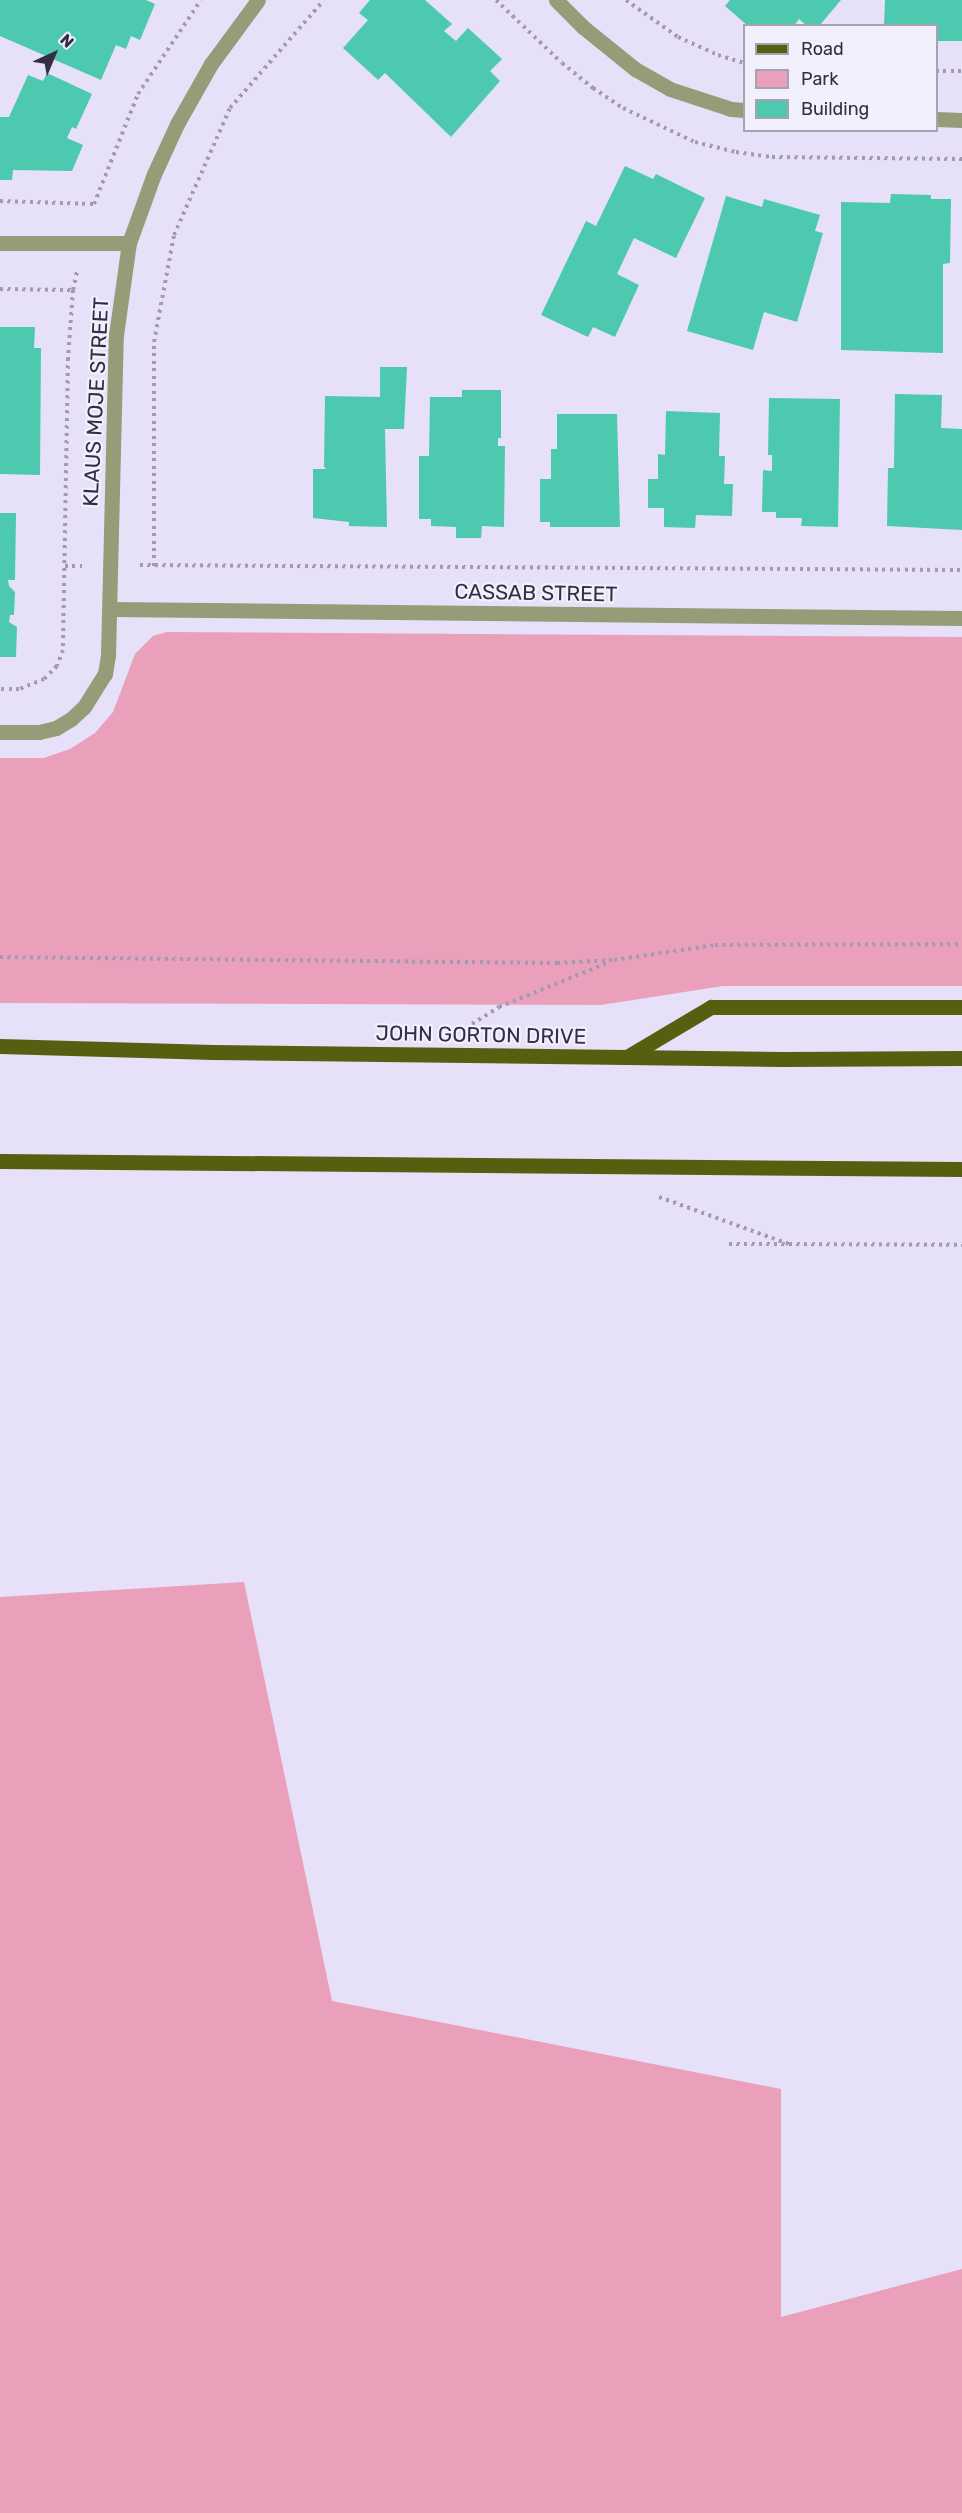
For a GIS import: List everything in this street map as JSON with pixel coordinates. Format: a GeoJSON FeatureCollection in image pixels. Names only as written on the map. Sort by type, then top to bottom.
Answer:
{"type":"FeatureCollection","features":[{"type":"Feature","properties":{"kind":"main road"},"geometry":{"type":"LineString","coordinates":[[627,1057],[711,1007],[962,1007]]}},
{"type":"Feature","properties":{"kind":"main road","name":"JOHN GORTON DRIVE"},"geometry":{"type":"LineString","coordinates":[[0,1046],[213,1053],[962,1059]]}},
{"type":"Feature","properties":{"kind":"main road"},"geometry":{"type":"LineString","coordinates":[[0,1161],[962,1169]]}},
{"type":"Feature","properties":{"kind":"street","name":"KLAUS MOJE STREET"},"geometry":{"type":"LineString","coordinates":[[0,732],[39,732],[56,728],[71,719],[84,707],[105,674],[110,609],[116,335],[129,243],[154,174],[177,124],[211,64],[258,0]]}},
{"type":"Feature","properties":{"kind":"street"},"geometry":{"type":"LineString","coordinates":[[556,0],[583,27],[635,69],[670,89],[731,109],[743,110]]}},
{"type":"Feature","properties":{"kind":"street"},"geometry":{"type":"LineString","coordinates":[[938,119],[962,120]]}},
{"type":"Feature","properties":{"kind":"street"},"geometry":{"type":"LineString","coordinates":[[0,243],[129,243]]}},
{"type":"Feature","properties":{"kind":"street","name":"CASSAB STREET"},"geometry":{"type":"LineString","coordinates":[[110,609],[962,618]]}},
{"type":"Feature","properties":{"kind":"path"},"geometry":{"type":"LineString","coordinates":[[0,201],[94,204],[138,94],[201,0]]}},
{"type":"Feature","properties":{"kind":"path"},"geometry":{"type":"LineString","coordinates":[[324,0],[230,108],[174,235],[154,342],[154,566],[962,570]]}},
{"type":"Feature","properties":{"kind":"path"},"geometry":{"type":"LineString","coordinates":[[626,0],[678,37],[718,55],[743,63]]}},
{"type":"Feature","properties":{"kind":"path"},"geometry":{"type":"LineString","coordinates":[[938,71],[962,71]]}},
{"type":"Feature","properties":{"kind":"path"},"geometry":{"type":"LineString","coordinates":[[0,289],[73,290],[68,358],[63,650],[57,666],[44,679],[19,689],[0,689]]}},
{"type":"Feature","properties":{"kind":"path"},"geometry":{"type":"LineString","coordinates":[[0,957],[557,963],[614,960],[715,945],[962,944]]}},
{"type":"Feature","properties":{"kind":"path"},"geometry":{"type":"LineString","coordinates":[[471,1025],[499,1007],[614,960]]}},
{"type":"Feature","properties":{"kind":"path"},"geometry":{"type":"LineString","coordinates":[[656,1196],[789,1244]]}},
{"type":"Feature","properties":{"kind":"path"},"geometry":{"type":"LineString","coordinates":[[729,1244],[962,1245]]}},
{"type":"Feature","properties":{"kind":"green space"},"geometry":{"type":"Polygon","coordinates":[[[167,632],[962,637],[962,986],[723,986],[601,1005],[0,1003],[0,758],[44,758],[70,749],[95,733],[113,712],[135,654],[153,636],[167,632]]]}},
{"type":"Feature","properties":{"kind":"green space"},"geometry":{"type":"Polygon","coordinates":[[[244,1582],[332,2001],[781,2089],[781,2317],[962,2269],[962,2513],[0,2513],[0,1597],[244,1582]]]}},
{"type":"Feature","properties":{"kind":"building"},"geometry":{"type":"Polygon","coordinates":[[[0,0],[146,0],[155,4],[140,40],[131,36],[126,49],[116,45],[101,80],[0,36],[0,0]]]}},
{"type":"Feature","properties":{"kind":"building"},"geometry":{"type":"Polygon","coordinates":[[[370,0],[425,0],[452,24],[444,31],[456,41],[468,28],[502,59],[490,71],[500,81],[451,137],[385,73],[378,80],[343,48],[368,20],[359,13],[370,0]]]}},
{"type":"Feature","properties":{"kind":"building"},"geometry":{"type":"Polygon","coordinates":[[[730,0],[841,0],[821,24],[805,24],[799,19],[795,24],[746,24],[725,6],[730,0]]]}},
{"type":"Feature","properties":{"kind":"building"},"geometry":{"type":"Polygon","coordinates":[[[885,0],[962,0],[962,41],[938,41],[938,24],[884,24],[885,0]]]}},
{"type":"Feature","properties":{"kind":"building"},"geometry":{"type":"Polygon","coordinates":[[[47,73],[92,94],[76,129],[72,127],[67,138],[83,145],[72,171],[13,170],[12,180],[0,180],[0,117],[9,117],[28,75],[43,81],[47,73]]]}},
{"type":"Feature","properties":{"kind":"building"},"geometry":{"type":"Polygon","coordinates":[[[625,166],[653,179],[656,174],[705,198],[676,258],[634,238],[617,274],[639,285],[615,337],[593,327],[588,337],[541,315],[586,221],[596,226],[625,166]]]}},
{"type":"Feature","properties":{"kind":"building"},"geometry":{"type":"Polygon","coordinates":[[[891,194],[931,195],[931,199],[951,199],[950,263],[943,264],[943,353],[841,350],[841,202],[890,203],[891,194]]]}},
{"type":"Feature","properties":{"kind":"building"},"geometry":{"type":"Polygon","coordinates":[[[726,196],[762,207],[764,199],[820,215],[815,231],[823,233],[797,322],[764,312],[753,350],[687,331],[726,196]]]}},
{"type":"Feature","properties":{"kind":"building"},"geometry":{"type":"Polygon","coordinates":[[[0,327],[35,327],[34,348],[41,348],[40,475],[0,474],[0,327]]]}},
{"type":"Feature","properties":{"kind":"building"},"geometry":{"type":"Polygon","coordinates":[[[380,367],[407,367],[404,429],[385,429],[387,527],[349,526],[349,522],[313,518],[313,469],[326,469],[324,467],[325,396],[380,397],[380,367]]]}},
{"type":"Feature","properties":{"kind":"building"},"geometry":{"type":"Polygon","coordinates":[[[462,390],[501,390],[501,438],[498,438],[498,446],[505,446],[504,527],[482,526],[481,538],[456,538],[456,527],[431,526],[431,519],[419,519],[419,456],[429,456],[430,397],[462,397],[462,390]]]}},
{"type":"Feature","properties":{"kind":"building"},"geometry":{"type":"Polygon","coordinates":[[[895,394],[942,395],[941,428],[962,429],[962,530],[887,526],[888,468],[894,468],[895,394]]]}},
{"type":"Feature","properties":{"kind":"building"},"geometry":{"type":"Polygon","coordinates":[[[769,398],[840,399],[838,527],[801,526],[802,518],[776,518],[776,512],[762,512],[763,470],[772,471],[772,455],[768,455],[769,398]]]}},
{"type":"Feature","properties":{"kind":"building"},"geometry":{"type":"Polygon","coordinates":[[[666,411],[720,413],[719,456],[725,456],[724,484],[733,484],[732,516],[696,515],[695,528],[664,527],[664,508],[648,508],[648,479],[658,479],[658,454],[665,455],[666,411]]]}},
{"type":"Feature","properties":{"kind":"building"},"geometry":{"type":"Polygon","coordinates":[[[557,414],[617,414],[620,527],[550,527],[550,522],[540,522],[540,479],[551,479],[551,449],[557,449],[557,414]]]}},
{"type":"Feature","properties":{"kind":"building"},"geometry":{"type":"Polygon","coordinates":[[[0,513],[16,513],[15,580],[8,580],[9,586],[15,592],[14,615],[10,615],[9,622],[17,627],[16,657],[0,657],[0,513]]]}}]}
